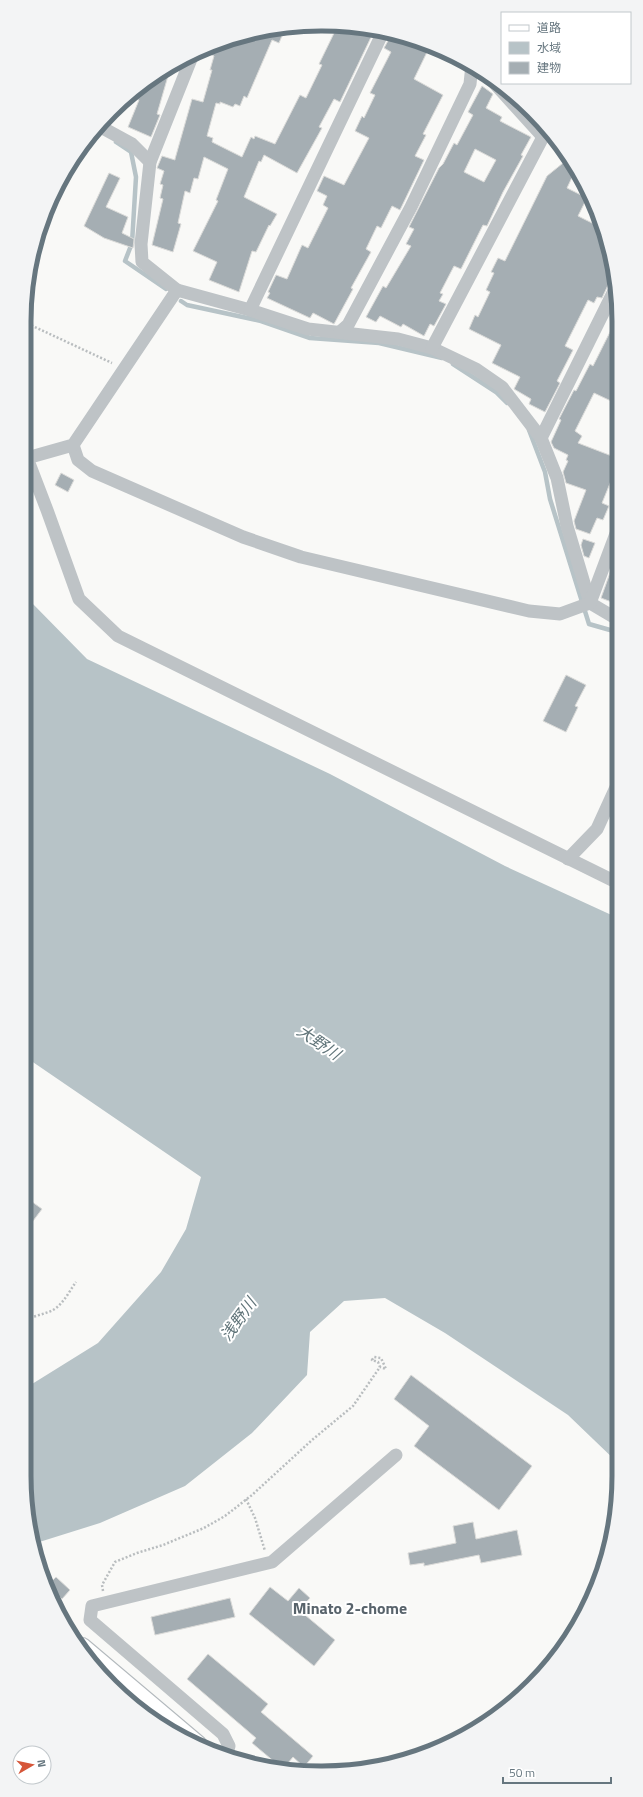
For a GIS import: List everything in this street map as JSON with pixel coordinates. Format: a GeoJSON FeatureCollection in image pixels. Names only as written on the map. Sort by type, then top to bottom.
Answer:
{"type":"FeatureCollection","features":[{"type":"Feature","properties":{"kind":"street"},"geometry":{"type":"LineString","coordinates":[[250,310],[380,37]]}},
{"type":"Feature","properties":{"kind":"street"},"geometry":{"type":"LineString","coordinates":[[189,63],[150,162],[141,244],[142,262],[177,290],[250,310],[308,329],[398,339],[432,348],[476,369],[502,387],[541,438],[557,478],[567,526],[589,604],[612,616]]}},
{"type":"Feature","properties":{"kind":"street"},"geometry":{"type":"LineString","coordinates":[[340,332],[348,325],[411,207],[470,84],[471,73]]}},
{"type":"Feature","properties":{"kind":"street"},"geometry":{"type":"LineString","coordinates":[[432,348],[543,137],[510,101]]}},
{"type":"Feature","properties":{"kind":"street"},"geometry":{"type":"LineString","coordinates":[[104,129],[132,144],[150,162]]}},
{"type":"Feature","properties":{"kind":"street"},"geometry":{"type":"LineString","coordinates":[[31,453],[73,445],[177,290]]}},
{"type":"Feature","properties":{"kind":"street"},"geometry":{"type":"LineString","coordinates":[[541,438],[611,298]]}},
{"type":"Feature","properties":{"kind":"street"},"geometry":{"type":"LineString","coordinates":[[73,445],[78,460],[92,472],[243,537],[301,556],[529,611],[560,614],[589,604]]}},
{"type":"Feature","properties":{"kind":"street"},"geometry":{"type":"LineString","coordinates":[[31,467],[79,599],[118,636],[612,880]]}},
{"type":"Feature","properties":{"kind":"street"},"geometry":{"type":"LineString","coordinates":[[589,604],[612,544]]}},
{"type":"Feature","properties":{"kind":"street"},"geometry":{"type":"LineString","coordinates":[[568,859],[597,829],[612,796]]}},
{"type":"Feature","properties":{"kind":"street"},"geometry":{"type":"LineString","coordinates":[[228,1751],[229,1746],[223,1734],[90,1620],[92,1606],[272,1562],[396,1455]]}},
{"type":"Feature","properties":{"kind":"street"},"geometry":{"type":"LineString","coordinates":[[99,1662],[164,1719]]}},
{"type":"Feature","properties":{"kind":"path"},"geometry":{"type":"LineString","coordinates":[[31,325],[124,369]]}},
{"type":"Feature","properties":{"kind":"path"},"geometry":{"type":"LineString","coordinates":[[31,1318],[55,1308],[63,1301],[76,1282]]}},
{"type":"Feature","properties":{"kind":"path"},"geometry":{"type":"LineString","coordinates":[[374,1357],[381,1358],[386,1369],[380,1367],[378,1362],[372,1360],[374,1357]]}},
{"type":"Feature","properties":{"kind":"path"},"geometry":{"type":"LineString","coordinates":[[106,1603],[102,1585],[115,1562],[137,1553],[163,1546],[204,1528],[224,1516],[246,1499],[312,1440],[354,1406],[380,1367]]}},
{"type":"Feature","properties":{"kind":"path"},"geometry":{"type":"LineString","coordinates":[[246,1499],[255,1518],[268,1563]]}},
{"type":"Feature","properties":{"kind":"water"},"geometry":{"type":"Polygon","coordinates":[[[31,602],[87,659],[330,774],[505,866],[612,915],[612,1457],[568,1415],[445,1333],[385,1298],[344,1301],[310,1332],[307,1375],[252,1433],[185,1486],[100,1523],[39,1542],[33,1513],[31,1476],[31,1385],[98,1343],[161,1272],[186,1229],[201,1177],[31,1061],[31,602]]]}},
{"type":"Feature","properties":{"kind":"building"},"geometry":{"type":"Polygon","coordinates":[[[335,32],[359,33],[372,36],[340,102],[334,99],[319,127],[322,128],[297,173],[264,155],[261,162],[259,161],[244,197],[277,214],[270,226],[269,225],[256,252],[252,251],[239,292],[209,280],[217,262],[193,251],[218,201],[216,200],[228,169],[204,157],[198,179],[194,178],[190,193],[185,191],[178,223],[181,224],[173,252],[152,245],[163,199],[160,198],[163,185],[160,184],[164,171],[157,168],[162,156],[175,160],[192,99],[203,102],[212,70],[210,70],[214,56],[210,54],[211,53],[246,41],[283,33],[279,43],[272,40],[247,98],[244,96],[240,106],[235,104],[233,107],[220,102],[220,104],[216,103],[207,136],[213,138],[212,142],[242,157],[251,137],[254,139],[255,136],[275,144],[300,95],[306,98],[322,65],[319,64],[335,32]]]}},
{"type":"Feature","properties":{"kind":"building"},"geometry":{"type":"Polygon","coordinates":[[[389,39],[428,51],[414,79],[443,95],[423,134],[426,135],[415,156],[424,160],[400,210],[392,206],[381,228],[377,226],[366,249],[371,252],[351,288],[353,289],[334,324],[313,313],[310,318],[267,298],[270,293],[268,292],[276,275],[287,279],[302,245],[308,248],[328,208],[323,205],[327,196],[317,191],[324,176],[344,185],[369,138],[355,131],[362,116],[364,118],[375,95],[370,93],[391,52],[384,48],[389,39]]]}},
{"type":"Feature","properties":{"kind":"building"},"geometry":{"type":"Polygon","coordinates":[[[168,76],[157,114],[160,115],[151,137],[128,127],[139,100],[135,99],[160,80],[168,76]]]}},
{"type":"Feature","properties":{"kind":"building"},"geometry":{"type":"Polygon","coordinates":[[[482,86],[493,94],[486,108],[502,117],[500,121],[531,137],[521,155],[523,156],[503,192],[487,226],[483,225],[461,269],[454,266],[440,293],[443,294],[439,301],[446,304],[434,326],[430,324],[424,336],[403,324],[401,327],[380,316],[376,322],[366,317],[383,286],[386,288],[411,246],[406,244],[414,229],[409,227],[439,168],[443,164],[454,143],[457,145],[473,115],[468,112],[482,86]],[[475,149],[464,172],[484,182],[496,160],[475,149]]]}},
{"type":"Feature","properties":{"kind":"building"},"geometry":{"type":"Polygon","coordinates":[[[564,162],[573,176],[567,188],[584,196],[586,201],[578,216],[596,225],[610,283],[602,298],[597,297],[594,303],[588,300],[565,346],[573,350],[557,381],[560,383],[545,412],[529,404],[531,399],[514,389],[520,377],[492,363],[501,345],[469,329],[475,315],[478,317],[490,292],[486,290],[494,273],[491,272],[498,258],[505,261],[547,176],[564,162]]]}},
{"type":"Feature","properties":{"kind":"building"},"geometry":{"type":"Polygon","coordinates":[[[109,173],[120,178],[106,207],[128,217],[122,233],[134,239],[133,248],[104,238],[84,226],[109,173]]]}},
{"type":"Feature","properties":{"kind":"building"},"geometry":{"type":"Polygon","coordinates":[[[612,328],[612,399],[611,401],[594,393],[575,431],[582,436],[578,443],[612,456],[612,478],[602,503],[609,506],[603,520],[597,518],[590,534],[576,529],[574,521],[586,490],[566,483],[563,472],[568,461],[566,460],[568,455],[554,448],[551,442],[561,420],[559,419],[574,390],[576,391],[590,364],[593,366],[612,328]]]}},
{"type":"Feature","properties":{"kind":"building"},"geometry":{"type":"Polygon","coordinates":[[[61,473],[74,480],[68,492],[55,485],[61,473]]]}},
{"type":"Feature","properties":{"kind":"building"},"geometry":{"type":"Polygon","coordinates":[[[583,539],[595,543],[589,558],[584,556],[581,545],[583,539]]]}},
{"type":"Feature","properties":{"kind":"building"},"geometry":{"type":"Polygon","coordinates":[[[612,567],[612,602],[601,598],[612,567]]]}},
{"type":"Feature","properties":{"kind":"building"},"geometry":{"type":"Polygon","coordinates":[[[566,675],[586,685],[575,706],[578,707],[566,732],[543,721],[566,675]]]}},
{"type":"Feature","properties":{"kind":"building"},"geometry":{"type":"Polygon","coordinates":[[[31,1201],[42,1209],[31,1224],[31,1201]]]}},
{"type":"Feature","properties":{"kind":"building"},"geometry":{"type":"Polygon","coordinates":[[[411,1375],[532,1466],[499,1510],[414,1446],[429,1426],[394,1399],[411,1375]]]}},
{"type":"Feature","properties":{"kind":"building"},"geometry":{"type":"Polygon","coordinates":[[[473,1522],[476,1539],[517,1530],[522,1555],[481,1563],[479,1555],[424,1566],[424,1563],[410,1565],[408,1553],[456,1543],[453,1526],[473,1522]]]}},
{"type":"Feature","properties":{"kind":"building"},"geometry":{"type":"Polygon","coordinates":[[[56,1577],[70,1590],[62,1599],[56,1594],[51,1582],[56,1577]]]}},
{"type":"Feature","properties":{"kind":"building"},"geometry":{"type":"Polygon","coordinates":[[[270,1587],[288,1601],[299,1588],[310,1598],[299,1610],[335,1640],[314,1666],[249,1614],[270,1587]]]}},
{"type":"Feature","properties":{"kind":"building"},"geometry":{"type":"Polygon","coordinates":[[[230,1598],[235,1617],[155,1635],[151,1617],[230,1598]]]}},
{"type":"Feature","properties":{"kind":"building"},"geometry":{"type":"Polygon","coordinates":[[[208,1654],[268,1704],[261,1712],[313,1756],[306,1765],[302,1765],[293,1757],[287,1764],[275,1762],[252,1743],[256,1738],[187,1679],[208,1654]]]}},
{"type":"Feature","properties":{"kind":"waterway"},"geometry":{"type":"LineString","coordinates":[[116,142],[131,152],[136,177],[132,243],[125,261],[166,289]]}},
{"type":"Feature","properties":{"kind":"waterway"},"geometry":{"type":"LineString","coordinates":[[181,301],[187,305],[261,321],[310,338],[379,343],[442,358]]}},
{"type":"Feature","properties":{"kind":"waterway"},"geometry":{"type":"LineString","coordinates":[[453,364],[496,392],[507,403]]}},
{"type":"Feature","properties":{"kind":"waterway"},"geometry":{"type":"LineString","coordinates":[[529,430],[545,472],[550,499],[589,624],[612,631]]}},
{"type":"Feature","properties":{"kind":"district","name":"Minato 2-chome"},"geometry":{"type":"Point","coordinates":[350,1608]}},
{"type":"Feature","properties":{"kind":"water label","name":"大野川"},"geometry":{"type":"Point","coordinates":[319,1042]}},
{"type":"Feature","properties":{"kind":"water label","name":"浅野川"},"geometry":{"type":"Point","coordinates":[238,1319]}}]}
